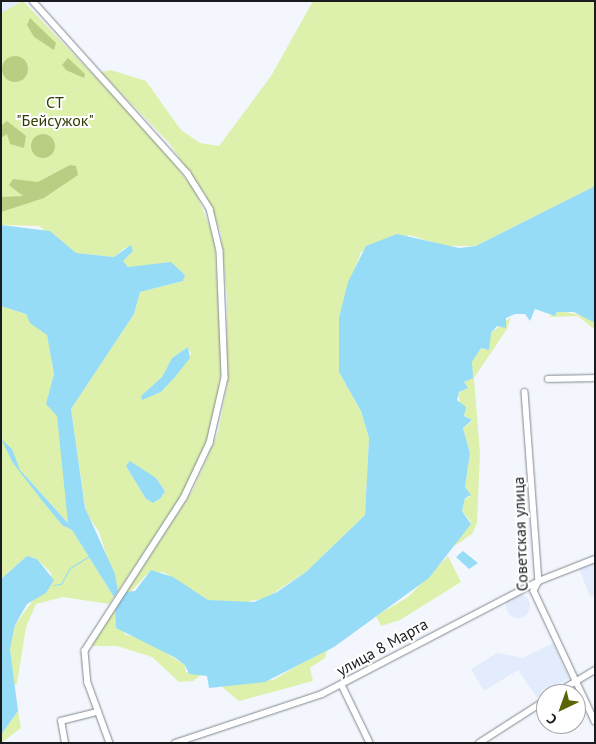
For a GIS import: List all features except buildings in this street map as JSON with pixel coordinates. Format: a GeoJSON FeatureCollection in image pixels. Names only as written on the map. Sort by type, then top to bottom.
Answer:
{"type":"FeatureCollection","features":[{"type":"Feature","properties":{"kind":"street"},"geometry":{"type":"LineString","coordinates":[[33,1],[175,157],[206,201],[217,234],[225,368],[215,430],[192,484],[92,634],[84,658],[98,712],[110,743]]}},
{"type":"Feature","properties":{"kind":"street"},"geometry":{"type":"LineString","coordinates":[[548,379],[595,378]]}},
{"type":"Feature","properties":{"kind":"street","name":"Советская улица"},"geometry":{"type":"LineString","coordinates":[[525,392],[539,581],[534,591],[574,682],[595,721]]}},
{"type":"Feature","properties":{"kind":"street","name":"улица 8 Марта"},"geometry":{"type":"LineString","coordinates":[[175,743],[342,685],[539,581],[595,559]]}},
{"type":"Feature","properties":{"kind":"street"},"geometry":{"type":"LineString","coordinates":[[571,684],[595,670]]}},
{"type":"Feature","properties":{"kind":"street"},"geometry":{"type":"LineString","coordinates":[[342,685],[370,743]]}},
{"type":"Feature","properties":{"kind":"street"},"geometry":{"type":"LineString","coordinates":[[479,743],[536,706]]}},
{"type":"Feature","properties":{"kind":"street"},"geometry":{"type":"LineString","coordinates":[[65,743],[61,721],[98,712]]}},
{"type":"Feature","properties":{"kind":"shaded area"},"geometry":{"type":"Polygon","coordinates":[[[1,1],[23,1],[1,13],[1,1]]]}},
{"type":"Feature","properties":{"kind":"shaded area"},"geometry":{"type":"Polygon","coordinates":[[[595,562],[595,595],[590,597],[579,568],[595,562]]]}},
{"type":"Feature","properties":{"kind":"shaded area"},"geometry":{"type":"Polygon","coordinates":[[[518,594],[526,598],[530,606],[526,614],[518,618],[510,614],[506,606],[510,598],[518,594]]]}},
{"type":"Feature","properties":{"kind":"shaded area"},"geometry":{"type":"Polygon","coordinates":[[[553,643],[569,678],[559,684],[536,684],[536,697],[518,670],[484,691],[471,669],[497,653],[523,658],[553,643]]]}},
{"type":"Feature","properties":{"kind":"green space","name":"СТ \"Бейсужок\""},"geometry":{"type":"Polygon","coordinates":[[[23,1],[158,143],[195,191],[214,237],[222,368],[209,439],[185,491],[118,591],[99,532],[86,513],[71,409],[134,314],[140,292],[183,281],[168,262],[163,266],[128,267],[123,261],[133,251],[126,247],[114,257],[76,253],[39,226],[1,225],[1,13],[23,1]],[[188,347],[172,358],[162,377],[141,396],[158,394],[165,388],[191,354],[188,347]],[[126,466],[146,499],[153,503],[161,498],[165,491],[156,478],[126,466]]]}},
{"type":"Feature","properties":{"kind":"green space"},"geometry":{"type":"Polygon","coordinates":[[[313,1],[595,1],[595,186],[476,246],[445,246],[409,235],[361,252],[345,297],[339,372],[361,411],[369,438],[365,515],[306,572],[266,598],[241,603],[208,600],[163,572],[146,575],[129,594],[126,592],[193,490],[218,433],[227,386],[227,297],[221,233],[206,196],[169,143],[101,72],[111,70],[146,81],[181,130],[200,143],[219,146],[271,76],[313,1]]]}},
{"type":"Feature","properties":{"kind":"green space"},"geometry":{"type":"Polygon","coordinates":[[[30,18],[56,43],[54,50],[34,37],[27,25],[30,18]]]}},
{"type":"Feature","properties":{"kind":"green space"},"geometry":{"type":"Polygon","coordinates":[[[15,56],[24,60],[28,69],[24,78],[15,82],[6,78],[2,69],[6,60],[15,56]]]}},
{"type":"Feature","properties":{"kind":"green space"},"geometry":{"type":"Polygon","coordinates":[[[68,58],[85,74],[84,78],[66,70],[62,65],[68,58]]]}},
{"type":"Feature","properties":{"kind":"green space"},"geometry":{"type":"Polygon","coordinates":[[[7,121],[26,136],[24,148],[10,144],[7,134],[1,138],[1,126],[7,121]]]}},
{"type":"Feature","properties":{"kind":"green space"},"geometry":{"type":"Polygon","coordinates":[[[43,134],[48,135],[54,141],[54,151],[48,157],[43,158],[38,157],[32,151],[31,146],[32,141],[38,135],[43,134]]]}},
{"type":"Feature","properties":{"kind":"green space"},"geometry":{"type":"Polygon","coordinates":[[[70,165],[76,166],[78,175],[44,198],[1,212],[1,197],[23,196],[9,185],[13,179],[38,182],[70,165]]]}},
{"type":"Feature","properties":{"kind":"green space"},"geometry":{"type":"Polygon","coordinates":[[[1,306],[26,314],[47,334],[54,374],[48,399],[57,416],[65,461],[68,523],[20,470],[1,437],[1,306]]]}},
{"type":"Feature","properties":{"kind":"green space"},"geometry":{"type":"Polygon","coordinates":[[[560,311],[586,316],[595,323],[595,330],[578,316],[548,317],[560,311]]]}},
{"type":"Feature","properties":{"kind":"green space"},"geometry":{"type":"Polygon","coordinates":[[[511,317],[507,329],[474,378],[480,453],[477,523],[472,534],[453,547],[471,522],[462,511],[465,498],[470,497],[465,487],[470,453],[463,428],[472,421],[463,414],[458,394],[467,387],[463,385],[472,372],[470,365],[481,348],[486,350],[491,333],[511,317]]]}},
{"type":"Feature","properties":{"kind":"green space"},"geometry":{"type":"Polygon","coordinates":[[[1,439],[44,503],[62,525],[72,530],[114,597],[109,604],[63,597],[36,604],[26,627],[17,684],[13,685],[10,649],[15,625],[52,574],[37,559],[27,556],[1,579],[1,439]]]}},
{"type":"Feature","properties":{"kind":"green space"},"geometry":{"type":"Polygon","coordinates":[[[448,556],[461,582],[400,620],[381,626],[376,616],[408,597],[448,556]]]}},
{"type":"Feature","properties":{"kind":"green space"},"geometry":{"type":"Polygon","coordinates":[[[115,606],[116,622],[126,635],[142,638],[185,665],[186,672],[201,675],[193,681],[179,682],[152,657],[117,646],[89,646],[115,606]]]}},
{"type":"Feature","properties":{"kind":"green space"},"geometry":{"type":"Polygon","coordinates":[[[328,648],[325,658],[310,668],[313,681],[239,701],[222,687],[228,683],[273,680],[328,648]]]}},
{"type":"Feature","properties":{"kind":"green space"},"geometry":{"type":"Polygon","coordinates":[[[18,711],[21,728],[1,743],[1,735],[18,711]]]}},
{"type":"Feature","properties":{"kind":"water"},"geometry":{"type":"Polygon","coordinates":[[[595,186],[595,323],[574,312],[557,312],[555,316],[535,309],[530,321],[525,314],[515,314],[506,318],[506,328],[497,326],[491,333],[489,350],[481,348],[472,362],[473,378],[464,382],[468,388],[459,392],[457,400],[466,407],[464,416],[472,420],[463,428],[470,453],[465,487],[471,495],[465,498],[462,511],[471,524],[429,578],[334,647],[265,682],[209,688],[207,676],[189,674],[185,665],[174,657],[116,628],[115,606],[126,592],[135,591],[151,570],[173,577],[208,600],[254,602],[277,592],[306,572],[365,515],[369,438],[361,411],[339,372],[339,318],[348,282],[366,246],[397,234],[459,248],[476,246],[595,186]]]}},
{"type":"Feature","properties":{"kind":"water"},"geometry":{"type":"Polygon","coordinates":[[[1,225],[50,231],[76,253],[114,257],[131,245],[133,251],[123,261],[128,267],[171,262],[185,275],[183,281],[140,292],[134,314],[71,409],[85,508],[115,574],[118,591],[114,597],[72,530],[62,525],[44,503],[13,463],[1,439],[12,449],[20,470],[68,523],[57,416],[46,404],[54,374],[47,335],[30,323],[26,314],[1,306],[1,225]]]}},
{"type":"Feature","properties":{"kind":"water"},"geometry":{"type":"Polygon","coordinates":[[[188,347],[190,358],[175,377],[161,392],[142,400],[141,396],[162,377],[172,358],[188,347]]]}},
{"type":"Feature","properties":{"kind":"water"},"geometry":{"type":"Polygon","coordinates":[[[130,461],[156,478],[165,491],[161,498],[153,503],[146,499],[126,466],[130,461]]]}},
{"type":"Feature","properties":{"kind":"water"},"geometry":{"type":"Polygon","coordinates":[[[463,551],[478,563],[469,569],[456,557],[463,551]]]}},
{"type":"Feature","properties":{"kind":"water"},"geometry":{"type":"Polygon","coordinates":[[[27,556],[37,559],[54,580],[46,593],[27,604],[15,625],[10,649],[18,711],[1,735],[1,579],[27,556]]]}},
{"type":"Feature","properties":{"kind":"waterway"},"geometry":{"type":"LineString","coordinates":[[53,585],[61,584],[70,568],[91,555]]}}]}
